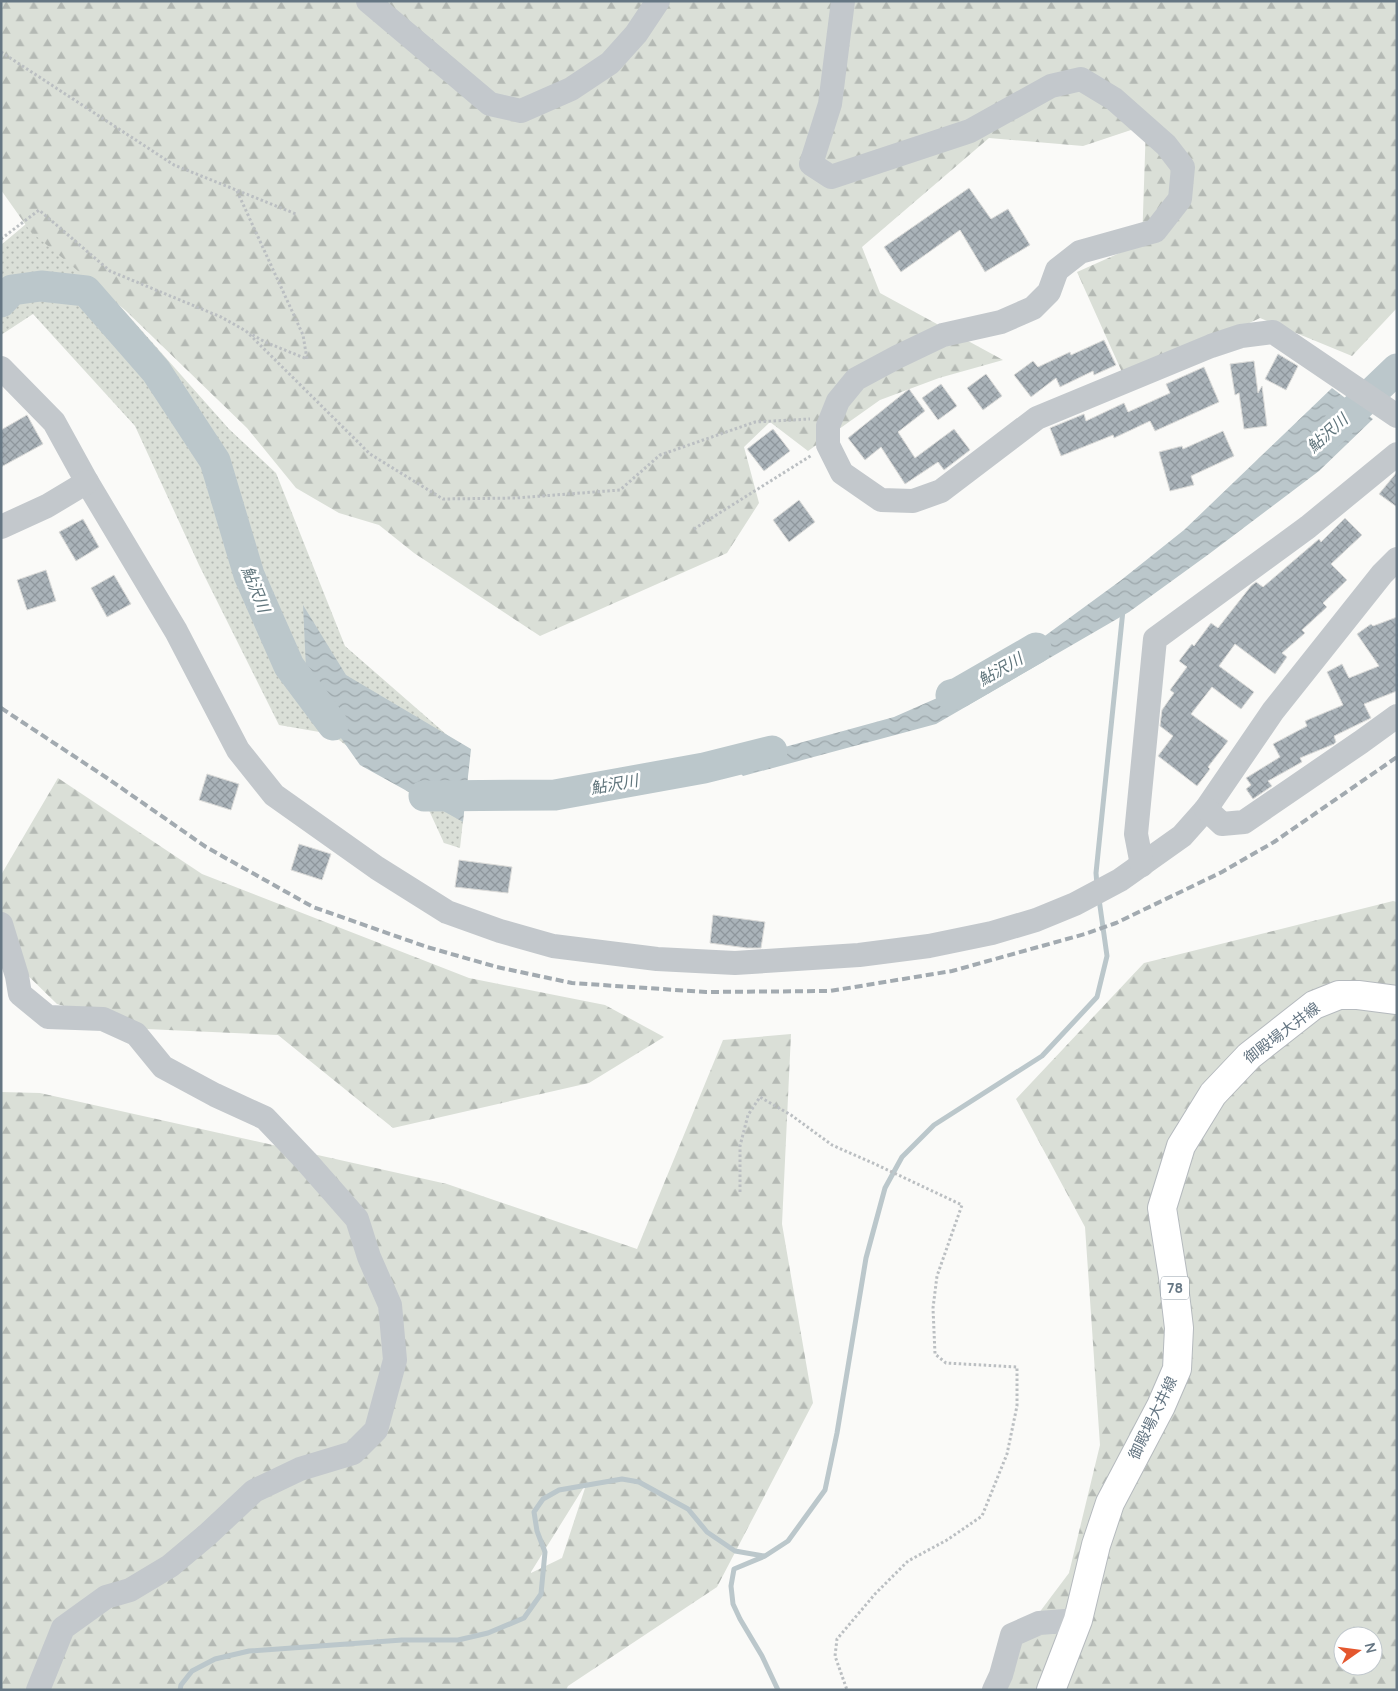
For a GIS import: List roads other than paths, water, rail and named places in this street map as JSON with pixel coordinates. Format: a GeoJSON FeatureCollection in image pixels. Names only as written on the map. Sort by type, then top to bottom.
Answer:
{"type":"FeatureCollection","features":[{"type":"Feature","properties":{"kind":"main road","name":"御殿場大井線"},"geometry":{"type":"LineString","coordinates":[[1051,1690],[1078,1620],[1096,1545],[1110,1503],[1161,1406],[1177,1369],[1179,1328],[1162,1208],[1181,1146],[1213,1094],[1249,1056],[1314,1005],[1339,995],[1358,995],[1397,1000]]}},
{"type":"Feature","properties":{"kind":"street"},"geometry":{"type":"LineString","coordinates":[[368,1],[490,104],[521,111],[571,89],[610,64],[636,34],[658,1]]}},
{"type":"Feature","properties":{"kind":"street"},"geometry":{"type":"LineString","coordinates":[[843,1],[830,104],[811,164],[831,177],[970,131],[1050,86],[1081,80],[1114,99],[1166,145],[1183,167],[1180,199],[1155,231],[1080,252],[1057,270],[1049,292],[1033,308],[1001,322],[943,335],[856,379],[838,401],[828,426],[828,445],[842,472],[881,500],[913,501],[941,491],[1037,418],[1211,346],[1241,336],[1273,332],[1397,416]]}},
{"type":"Feature","properties":{"kind":"street"},"geometry":{"type":"LineString","coordinates":[[1,368],[54,422],[87,482],[176,631],[238,750],[274,794],[377,868],[448,912],[500,931],[554,946],[657,959],[735,963],[859,956],[929,946],[1001,930],[1036,920],[1075,904],[1120,880],[1182,836],[1206,809],[1273,711],[1382,574],[1397,559]]}},
{"type":"Feature","properties":{"kind":"street"},"geometry":{"type":"LineString","coordinates":[[1142,865],[1136,834],[1154,639],[1308,527],[1397,454]]}},
{"type":"Feature","properties":{"kind":"street"},"geometry":{"type":"LineString","coordinates":[[1,527],[48,506],[87,482]]}},
{"type":"Feature","properties":{"kind":"street"},"geometry":{"type":"LineString","coordinates":[[1206,809],[1222,824],[1244,822],[1397,716]]}},
{"type":"Feature","properties":{"kind":"street"},"geometry":{"type":"LineString","coordinates":[[1,924],[17,976],[20,994],[48,1018],[103,1019],[136,1034],[163,1067],[265,1118],[306,1161],[357,1219],[369,1257],[390,1305],[395,1360],[376,1430],[353,1453],[300,1469],[254,1491],[207,1535],[170,1566],[130,1590],[106,1597],[63,1628],[38,1690]]}},
{"type":"Feature","properties":{"kind":"street"},"geometry":{"type":"LineString","coordinates":[[994,1690],[1001,1675],[1012,1635],[1039,1623],[1078,1620]]}},
{"type":"Feature","properties":{"kind":"water"},"geometry":{"type":"Polygon","coordinates":[[[1332,388],[1373,419],[1319,471],[1129,612],[936,724],[743,776],[730,762],[894,717],[994,673],[1120,581],[1184,530],[1332,388]]]}},
{"type":"Feature","properties":{"kind":"water"},"geometry":{"type":"Polygon","coordinates":[[[303,605],[346,675],[471,749],[463,822],[360,765],[307,690],[303,605]]]}},
{"type":"Feature","properties":{"kind":"waterway","name":"鮎沢川"},"geometry":{"type":"LineString","coordinates":[[1,302],[12,290],[41,286],[86,291],[156,371],[215,461],[249,575],[289,666],[333,725]]}},
{"type":"Feature","properties":{"kind":"waterway","name":"鮎沢川"},"geometry":{"type":"LineString","coordinates":[[1326,437],[1397,369]]}},
{"type":"Feature","properties":{"kind":"waterway"},"geometry":{"type":"LineString","coordinates":[[1097,885],[1096,873],[1123,610]]}},
{"type":"Feature","properties":{"kind":"waterway","name":"鮎沢川"},"geometry":{"type":"LineString","coordinates":[[951,695],[958,693],[1036,648]]}},
{"type":"Feature","properties":{"kind":"waterway","name":"鮎沢川"},"geometry":{"type":"LineString","coordinates":[[424,796],[555,795],[704,768],[772,751]]}},
{"type":"Feature","properties":{"kind":"waterway"},"geometry":{"type":"LineString","coordinates":[[778,1690],[762,1656],[733,1604],[731,1586],[734,1569],[765,1556],[788,1541],[825,1490],[837,1433],[866,1258],[885,1188],[902,1157],[934,1125],[1042,1056],[1097,997],[1107,956],[1099,899]]}},
{"type":"Feature","properties":{"kind":"waterway"},"geometry":{"type":"LineString","coordinates":[[180,1690],[181,1685],[192,1671],[215,1659],[249,1651],[402,1640],[458,1640],[488,1633],[524,1618],[541,1594],[545,1552],[537,1531],[534,1512],[543,1499],[559,1490],[622,1479],[639,1482],[688,1509],[707,1532],[735,1551],[764,1556]]}},
{"type":"Feature","properties":{"kind":"railway"},"geometry":{"type":"LineString","coordinates":[[1,708],[107,778],[206,847],[313,907],[427,947],[497,967],[572,983],[706,992],[830,991],[952,971],[1085,934],[1116,923],[1222,872],[1274,842],[1397,757]]}}]}
